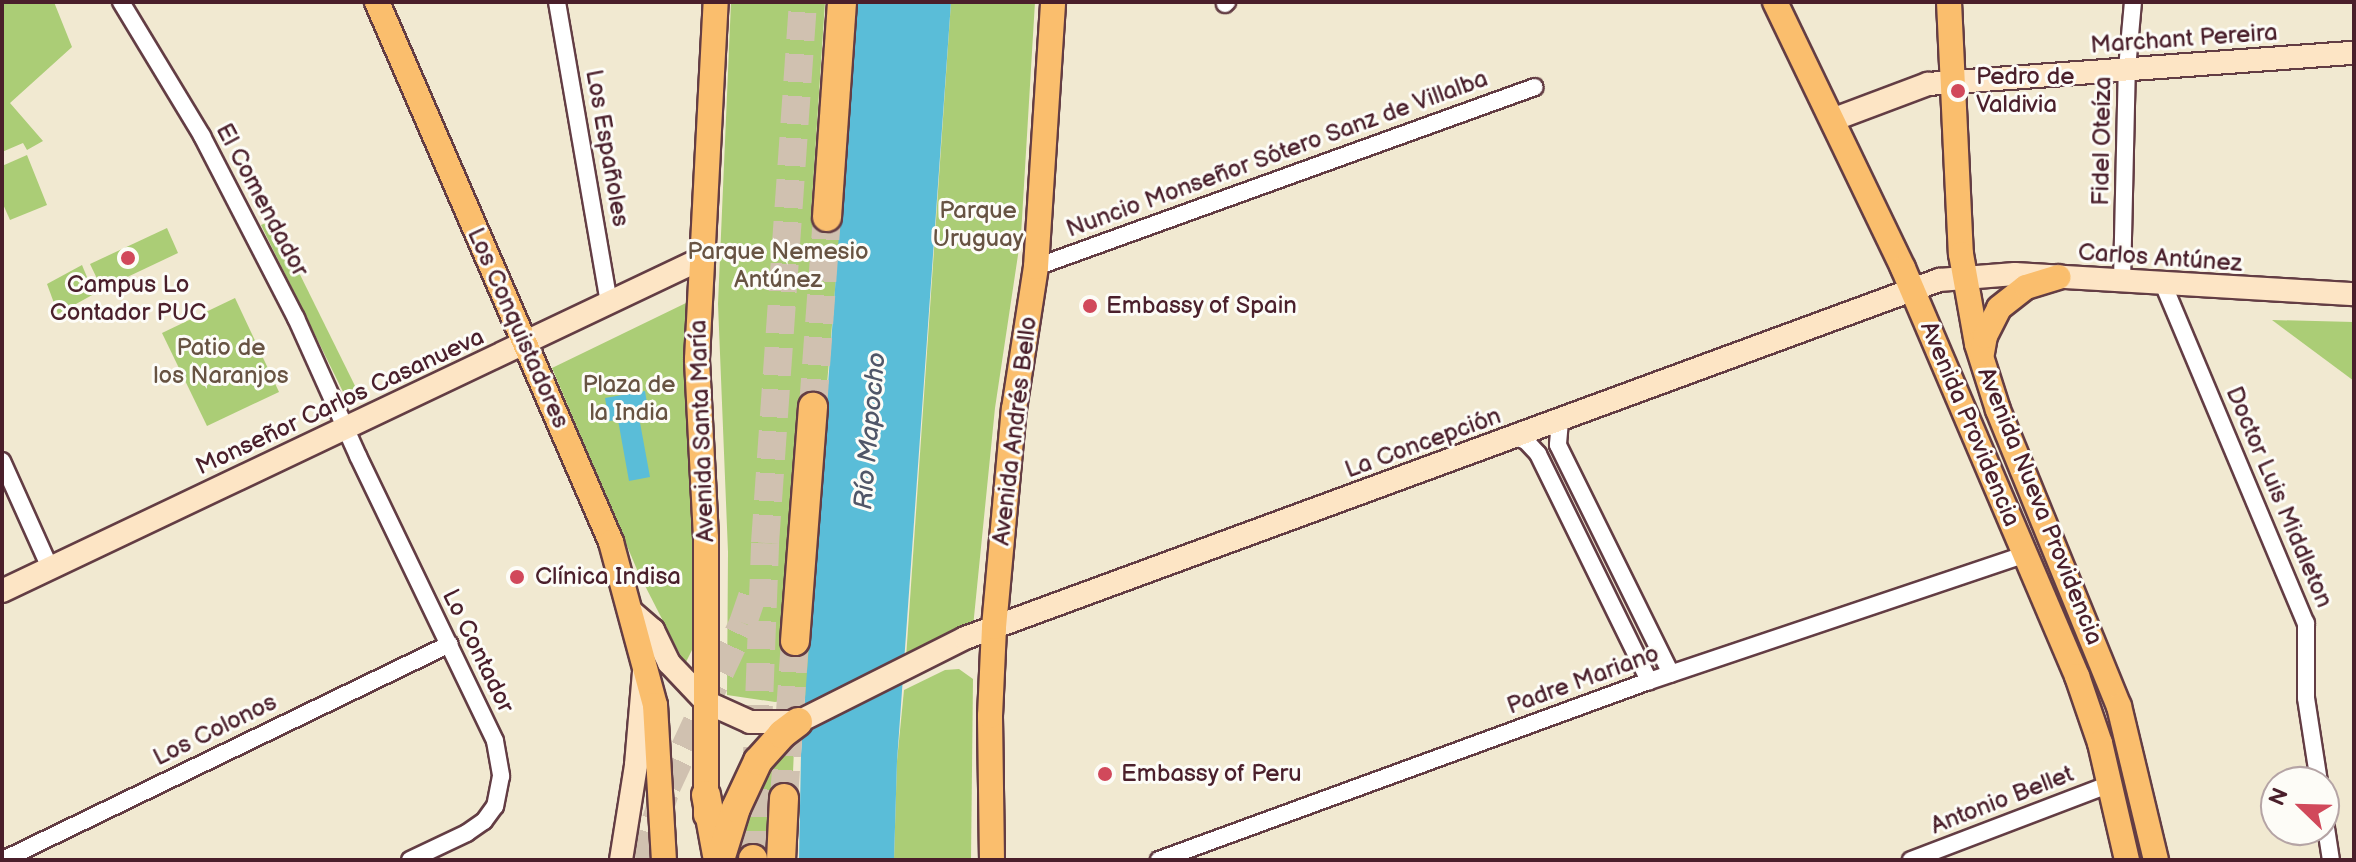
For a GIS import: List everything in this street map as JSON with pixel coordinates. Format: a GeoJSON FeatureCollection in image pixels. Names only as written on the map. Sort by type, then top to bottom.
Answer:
{"type":"FeatureCollection","features":[{"type":"Feature","properties":{"kind":"highway"},"geometry":{"type":"LineString","coordinates":[[827,217],[842,2]]}},
{"type":"Feature","properties":{"kind":"highway"},"geometry":{"type":"LineString","coordinates":[[795,641],[813,407]]}},
{"type":"Feature","properties":{"kind":"highway"},"geometry":{"type":"LineString","coordinates":[[719,860],[736,808],[758,761],[782,734],[799,722]]}},
{"type":"Feature","properties":{"kind":"highway"},"geometry":{"type":"LineString","coordinates":[[706,795],[719,860]]}},
{"type":"Feature","properties":{"kind":"highway"},"geometry":{"type":"LineString","coordinates":[[781,860],[784,798]]}},
{"type":"Feature","properties":{"kind":"main road","name":"Los Conquistadores"},"geometry":{"type":"LineString","coordinates":[[377,2],[601,518],[645,659],[658,729],[664,860]]}},
{"type":"Feature","properties":{"kind":"main road","name":"Avenida Santa María"},"geometry":{"type":"LineString","coordinates":[[705,860],[706,538],[697,359],[716,2]]}},
{"type":"Feature","properties":{"kind":"main road","name":"Avenida Andrés Bello"},"geometry":{"type":"LineString","coordinates":[[992,860],[990,716],[994,627],[1012,424],[1036,267],[1053,2]]}},
{"type":"Feature","properties":{"kind":"main road","name":"Avenida Providencia"},"geometry":{"type":"LineString","coordinates":[[1775,2],[1912,289],[2084,695],[2110,784],[2127,860]]}},
{"type":"Feature","properties":{"kind":"main road","name":"Avenida Nueva Providencia"},"geometry":{"type":"LineString","coordinates":[[1949,2],[1963,276],[1983,368],[2119,706],[2156,860]]}},
{"type":"Feature","properties":{"kind":"main road"},"geometry":{"type":"LineString","coordinates":[[1983,368],[1985,336],[1999,308],[2026,287],[2058,277]]}},
{"type":"Feature","properties":{"kind":"street","name":"El Comendador"},"geometry":{"type":"LineString","coordinates":[[121,2],[209,150],[296,318],[346,429]]}},
{"type":"Feature","properties":{"kind":"street","name":"Los Españoles"},"geometry":{"type":"LineString","coordinates":[[557,2],[609,303]]}},
{"type":"Feature","properties":{"kind":"street","name":"Fidel Oteíza"},"geometry":{"type":"LineString","coordinates":[[2122,282],[2127,69],[2133,2]]}},
{"type":"Feature","properties":{"kind":"street","name":"Marchant Pereira"},"geometry":{"type":"LineString","coordinates":[[1832,120],[1909,89],[1951,82],[2354,53]]}},
{"type":"Feature","properties":{"kind":"street","name":"Nuncio Monseñor Sótero Sanz de Villalba"},"geometry":{"type":"LineString","coordinates":[[1036,267],[1535,87]]}},
{"type":"Feature","properties":{"kind":"street","name":"Monseñor Carlos Casanueva"},"geometry":{"type":"LineString","coordinates":[[2,591],[701,259]]}},
{"type":"Feature","properties":{"kind":"street","name":"Carlos Antúnez"},"geometry":{"type":"LineString","coordinates":[[1963,276],[2058,277],[2164,286],[2354,294]]}},
{"type":"Feature","properties":{"kind":"street","name":"La Concepción"},"geometry":{"type":"LineString","coordinates":[[799,722],[903,668],[994,627],[1912,289],[1963,276]]}},
{"type":"Feature","properties":{"kind":"street","name":"Doctor Luis Middleton"},"geometry":{"type":"LineString","coordinates":[[2164,286],[2306,623],[2306,698],[2317,766]]}},
{"type":"Feature","properties":{"kind":"street"},"geometry":{"type":"LineString","coordinates":[[1560,421],[1556,437],[1569,467],[1671,674]]}},
{"type":"Feature","properties":{"kind":"street","name":"Lo Contador"},"geometry":{"type":"LineString","coordinates":[[346,429],[495,741],[501,789],[495,806],[484,821],[410,860]]}},
{"type":"Feature","properties":{"kind":"street"},"geometry":{"type":"LineString","coordinates":[[1515,437],[1532,447],[1549,477],[1649,681]]}},
{"type":"Feature","properties":{"kind":"street"},"geometry":{"type":"LineString","coordinates":[[2,461],[50,568]]}},
{"type":"Feature","properties":{"kind":"street"},"geometry":{"type":"LineString","coordinates":[[1549,477],[1554,463],[1569,467]]}},
{"type":"Feature","properties":{"kind":"street","name":"Padre Mariano"},"geometry":{"type":"LineString","coordinates":[[1159,860],[1649,681],[2026,554]]}},
{"type":"Feature","properties":{"kind":"street"},"geometry":{"type":"LineString","coordinates":[[632,612],[653,630],[669,663],[706,702],[750,722],[799,722]]}},
{"type":"Feature","properties":{"kind":"street","name":"Los Colonos"},"geometry":{"type":"LineString","coordinates":[[3,860],[449,644]]}},
{"type":"Feature","properties":{"kind":"street","name":"Los Conquistadores"},"geometry":{"type":"LineString","coordinates":[[621,860],[636,765],[645,659]]}},
{"type":"Feature","properties":{"kind":"street","name":"Antonio Bellet"},"geometry":{"type":"LineString","coordinates":[[1911,860],[2110,784]]}},
{"type":"Feature","properties":{"kind":"green space"},"geometry":{"type":"Polygon","coordinates":[[[2,2],[54,2],[72,47],[10,103],[43,141],[27,150],[23,143],[2,152],[2,2]]]}},
{"type":"Feature","properties":{"kind":"green space","name":"Parque Nemesio Antúnez"},"geometry":{"type":"Polygon","coordinates":[[[731,2],[825,2],[811,215],[841,219],[825,408],[797,406],[780,639],[810,643],[806,698],[775,702],[727,695],[728,552],[718,304],[731,2]]]}},
{"type":"Feature","properties":{"kind":"green space","name":"Parque Uruguay"},"geometry":{"type":"Polygon","coordinates":[[[951,2],[1035,2],[1021,235],[995,408],[973,627],[906,658],[951,2]]]}},
{"type":"Feature","properties":{"kind":"green space"},"geometry":{"type":"Polygon","coordinates":[[[27,155],[47,205],[10,220],[2,202],[2,166],[27,155]]]}},
{"type":"Feature","properties":{"kind":"green space"},"geometry":{"type":"Polygon","coordinates":[[[273,220],[361,398],[349,404],[261,225],[273,220]]]}},
{"type":"Feature","properties":{"kind":"green space"},"geometry":{"type":"Polygon","coordinates":[[[167,228],[178,253],[102,289],[90,264],[167,228]]]}},
{"type":"Feature","properties":{"kind":"green space"},"geometry":{"type":"Polygon","coordinates":[[[82,265],[94,294],[58,314],[47,284],[82,265]]]}},
{"type":"Feature","properties":{"kind":"green space","name":"Patio de los Naranjos"},"geometry":{"type":"Polygon","coordinates":[[[235,298],[279,392],[207,426],[162,333],[235,298]]]}},
{"type":"Feature","properties":{"kind":"green space","name":"Plaza de la India"},"geometry":{"type":"Polygon","coordinates":[[[686,303],[694,514],[694,646],[685,664],[638,572],[552,368],[686,303]]]}},
{"type":"Feature","properties":{"kind":"green space"},"geometry":{"type":"Polygon","coordinates":[[[2272,320],[2354,322],[2354,381],[2272,320]]]}},
{"type":"Feature","properties":{"kind":"green space"},"geometry":{"type":"Polygon","coordinates":[[[959,669],[973,679],[971,860],[894,860],[897,761],[904,690],[945,670],[959,669]]]}},
{"type":"Feature","properties":{"kind":"green space"},"geometry":{"type":"Polygon","coordinates":[[[794,749],[792,796],[768,796],[766,860],[732,858],[740,826],[771,767],[794,749]]]}},
{"type":"Feature","properties":{"kind":"water","name":"Río Mapocho"},"geometry":{"type":"Polygon","coordinates":[[[856,2],[951,2],[897,761],[894,860],[799,860],[801,754],[856,2]]]}},
{"type":"Feature","properties":{"kind":"water"},"geometry":{"type":"Polygon","coordinates":[[[645,391],[649,415],[639,417],[650,477],[629,481],[618,420],[609,421],[605,398],[645,391]]]}},
{"type":"Feature","properties":{"kind":"tunnel"},"geometry":{"type":"LineString","coordinates":[[753,859],[765,543],[803,2]]}},
{"type":"Feature","properties":{"kind":"tunnel"},"geometry":{"type":"LineString","coordinates":[[813,407],[827,217]]}},
{"type":"Feature","properties":{"kind":"tunnel"},"geometry":{"type":"LineString","coordinates":[[643,860],[667,786],[743,623],[754,591]]}},
{"type":"Feature","properties":{"kind":"tunnel"},"geometry":{"type":"LineString","coordinates":[[784,798],[795,641]]}},
{"type":"Feature","properties":{"kind":"place","name":"Pedro de Valdivia"},"geometry":{"type":"Point","coordinates":[1958,91]}},
{"type":"Feature","properties":{"kind":"place","name":"Campus Lo Contador PUC"},"geometry":{"type":"Point","coordinates":[128,258]}},
{"type":"Feature","properties":{"kind":"place","name":"Embassy of Spain"},"geometry":{"type":"Point","coordinates":[1090,306]}},
{"type":"Feature","properties":{"kind":"place","name":"Clínica Indisa"},"geometry":{"type":"Point","coordinates":[517,577]}},
{"type":"Feature","properties":{"kind":"place","name":"Embassy of Peru"},"geometry":{"type":"Point","coordinates":[1105,774]}}]}
